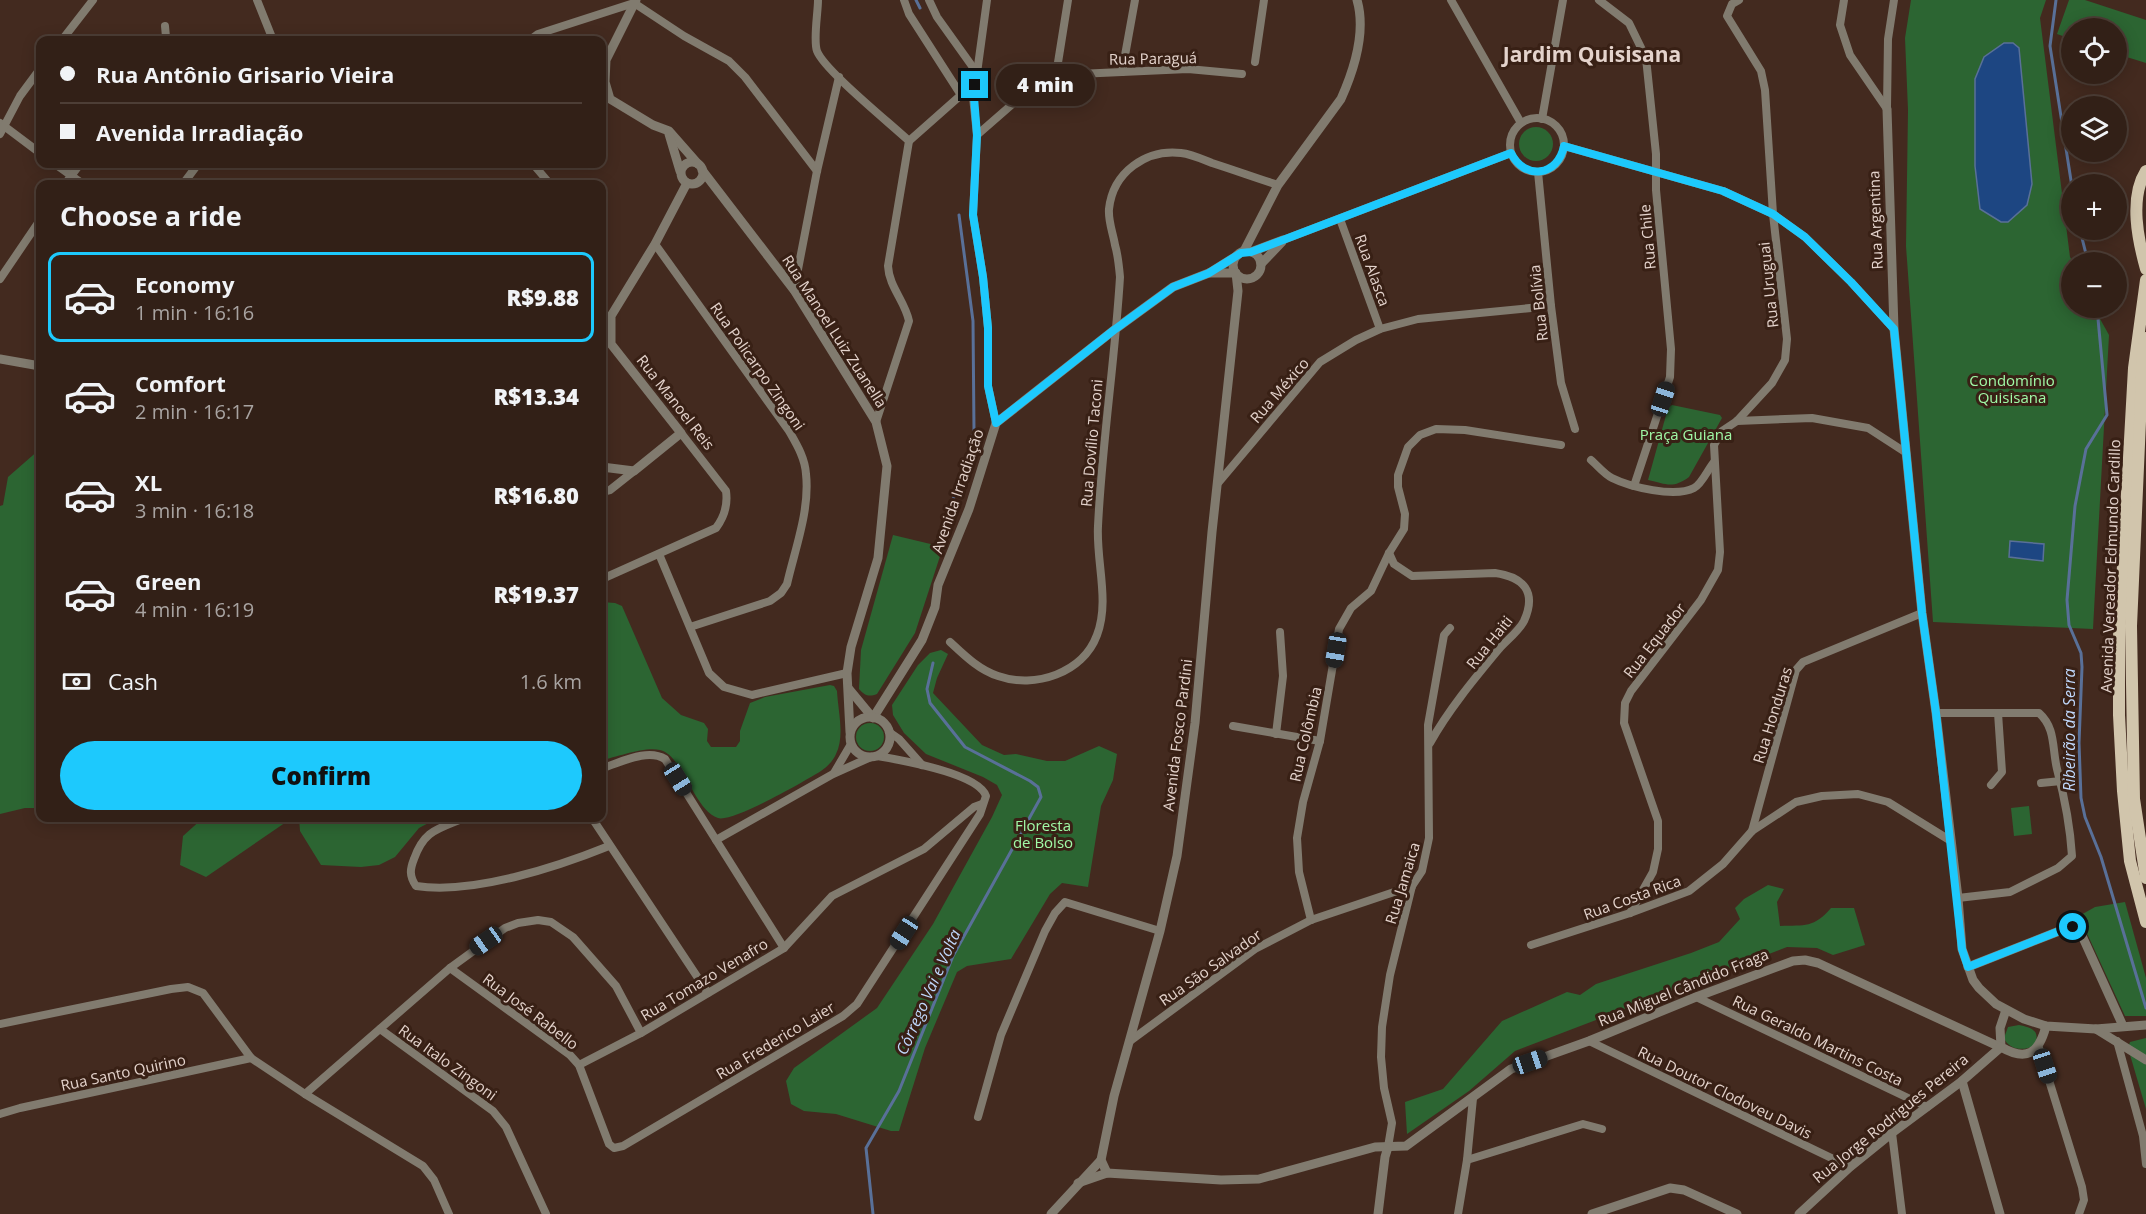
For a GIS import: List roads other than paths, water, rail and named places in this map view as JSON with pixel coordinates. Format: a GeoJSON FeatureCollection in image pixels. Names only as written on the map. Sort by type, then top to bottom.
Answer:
{"type":"FeatureCollection","features":[{"type":"Feature","properties":{"kind":"main road"},"geometry":{"type":"LineString","coordinates":[[2146,171],[2137,202],[2136,220],[2146,269]]}},
{"type":"Feature","properties":{"kind":"main road","name":"Avenida Vereador Edmundo Cardillo"},"geometry":{"type":"LineString","coordinates":[[2146,280],[2134,368],[2119,637],[2122,791],[2130,861],[2146,922]]}},
{"type":"Feature","properties":{"kind":"main road","name":"Avenida Vereador Edmundo Cardillo"},"geometry":{"type":"LineString","coordinates":[[2146,338],[2143,353],[2131,626],[2134,799],[2146,878]]}},
{"type":"Feature","properties":{"kind":"street"},"geometry":{"type":"LineString","coordinates":[[65,36],[93,0]]}},
{"type":"Feature","properties":{"kind":"street"},"geometry":{"type":"LineString","coordinates":[[257,0],[271,36]]}},
{"type":"Feature","properties":{"kind":"street"},"geometry":{"type":"LineString","coordinates":[[818,0],[816,48],[820,56],[839,77],[909,141]]}},
{"type":"Feature","properties":{"kind":"street"},"geometry":{"type":"LineString","coordinates":[[903,0],[909,14],[961,95],[974,97]]}},
{"type":"Feature","properties":{"kind":"street"},"geometry":{"type":"LineString","coordinates":[[929,0],[942,25],[976,73]]}},
{"type":"Feature","properties":{"kind":"street","name":"Avenida Irradiação"},"geometry":{"type":"LineString","coordinates":[[877,720],[884,702],[922,640],[935,607],[938,585],[969,510],[996,423],[988,386],[988,328],[973,215],[977,135],[974,97],[987,0]]}},
{"type":"Feature","properties":{"kind":"street"},"geometry":{"type":"LineString","coordinates":[[1056,75],[1068,0]]}},
{"type":"Feature","properties":{"kind":"street"},"geometry":{"type":"LineString","coordinates":[[1122,72],[1135,0]]}},
{"type":"Feature","properties":{"kind":"street"},"geometry":{"type":"LineString","coordinates":[[1255,62],[1264,0]]}},
{"type":"Feature","properties":{"kind":"street"},"geometry":{"type":"LineString","coordinates":[[1236,273],[1234,262],[1244,253],[1278,185],[1341,99],[1360,33],[1362,16],[1357,0]]}},
{"type":"Feature","properties":{"kind":"street"},"geometry":{"type":"LineString","coordinates":[[1451,0],[1521,123]]}},
{"type":"Feature","properties":{"kind":"street"},"geometry":{"type":"LineString","coordinates":[[1542,119],[1563,0]]}},
{"type":"Feature","properties":{"kind":"street","name":"Rua Chile"},"geometry":{"type":"LineString","coordinates":[[1599,0],[1629,23],[1646,58],[1671,349],[1670,377],[1634,486]]}},
{"type":"Feature","properties":{"kind":"street","name":"Rua Uruguai"},"geometry":{"type":"LineString","coordinates":[[1737,420],[1772,383],[1785,360],[1787,339],[1773,214],[1765,90],[1761,71],[1727,16],[1732,4],[1738,0]]}},
{"type":"Feature","properties":{"kind":"street"},"geometry":{"type":"LineString","coordinates":[[1844,0],[1840,25],[1850,54],[1887,109]]}},
{"type":"Feature","properties":{"kind":"street","name":"Rua Argentina"},"geometry":{"type":"LineString","coordinates":[[1894,0],[1888,39],[1887,109],[1894,329],[1922,613],[1936,713],[1962,949],[1979,988],[2006,1010],[2024,1019],[2046,1026],[2096,1029],[2142,1025]]}},
{"type":"Feature","properties":{"kind":"street"},"geometry":{"type":"LineString","coordinates":[[635,2],[684,36],[729,61],[745,77],[818,171]]}},
{"type":"Feature","properties":{"kind":"street"},"geometry":{"type":"LineString","coordinates":[[535,36],[635,2]]}},
{"type":"Feature","properties":{"kind":"street"},"geometry":{"type":"LineString","coordinates":[[606,60],[635,2]]}},
{"type":"Feature","properties":{"kind":"street"},"geometry":{"type":"LineString","coordinates":[[165,26],[166,36]]}},
{"type":"Feature","properties":{"kind":"street","name":"Rua Paraguá"},"geometry":{"type":"LineString","coordinates":[[977,135],[1040,80],[1056,75],[1188,69],[1242,74]]}},
{"type":"Feature","properties":{"kind":"street"},"geometry":{"type":"LineString","coordinates":[[36,74],[20,96],[2,128],[36,150]]}},
{"type":"Feature","properties":{"kind":"street"},"geometry":{"type":"LineString","coordinates":[[794,290],[839,77]]}},
{"type":"Feature","properties":{"kind":"street"},"geometry":{"type":"LineString","coordinates":[[606,85],[610,99],[652,124],[669,131],[681,178],[687,183],[694,184],[700,181],[700,167],[687,163],[680,171]]}},
{"type":"Feature","properties":{"kind":"street"},"geometry":{"type":"LineString","coordinates":[[876,422],[909,321],[907,311],[888,278],[888,266],[909,141],[961,95]]}},
{"type":"Feature","properties":{"kind":"street"},"geometry":{"type":"LineString","coordinates":[[1535,118],[1542,119],[1556,125],[1564,146],[1559,161],[1538,172],[1521,167],[1511,153],[1511,136],[1521,123],[1535,118]]}},
{"type":"Feature","properties":{"kind":"street","name":"Rua Manoel Luiz Zuanella"},"geometry":{"type":"LineString","coordinates":[[669,131],[700,167],[794,290],[876,422],[887,466],[878,558],[852,647],[847,673],[850,732]]}},
{"type":"Feature","properties":{"kind":"street"},"geometry":{"type":"LineString","coordinates":[[1564,146],[1723,191],[1773,214],[1805,237],[1894,329]]}},
{"type":"Feature","properties":{"kind":"street","name":"Rua Dovílio Taconi"},"geometry":{"type":"LineString","coordinates":[[950,642],[979,666],[997,676],[1017,680],[1035,680],[1069,669],[1082,660],[1098,634],[1102,612],[1097,529],[1120,277],[1109,210],[1112,195],[1125,173],[1133,165],[1151,156],[1183,153],[1278,185]]}},
{"type":"Feature","properties":{"kind":"street"},"geometry":{"type":"LineString","coordinates":[[996,423],[1114,330],[1173,287],[1209,273],[1244,253],[1340,219],[1511,153]]}},
{"type":"Feature","properties":{"kind":"street"},"geometry":{"type":"LineString","coordinates":[[60,168],[77,180]]}},
{"type":"Feature","properties":{"kind":"street"},"geometry":{"type":"LineString","coordinates":[[68,180],[77,168]]}},
{"type":"Feature","properties":{"kind":"street"},"geometry":{"type":"LineString","coordinates":[[536,168],[547,180]]}},
{"type":"Feature","properties":{"kind":"street","name":"Rua Bolívia"},"geometry":{"type":"LineString","coordinates":[[1538,172],[1561,383],[1575,429]]}},
{"type":"Feature","properties":{"kind":"street","name":"Rua Manoel Reis"},"geometry":{"type":"LineString","coordinates":[[606,577],[716,528],[722,520],[727,502],[726,490],[611,344],[611,316],[655,244],[687,183]]}},
{"type":"Feature","properties":{"kind":"street","name":"Rua Alasca"},"geometry":{"type":"LineString","coordinates":[[1340,219],[1380,329]]}},
{"type":"Feature","properties":{"kind":"street"},"geometry":{"type":"LineString","coordinates":[[0,279],[36,226]]}},
{"type":"Feature","properties":{"kind":"street"},"geometry":{"type":"LineString","coordinates":[[1238,291],[1258,272],[1261,264],[1283,240]]}},
{"type":"Feature","properties":{"kind":"street","name":"Rua Policarpo Zingoni"},"geometry":{"type":"LineString","coordinates":[[655,244],[789,431],[800,451],[806,473],[806,505],[787,584],[781,593],[770,601],[690,627]]}},
{"type":"Feature","properties":{"kind":"street"},"geometry":{"type":"LineString","coordinates":[[1244,253],[1258,256],[1261,264]]}},
{"type":"Feature","properties":{"kind":"street"},"geometry":{"type":"LineString","coordinates":[[1209,273],[1236,273],[1243,278],[1252,278]]}},
{"type":"Feature","properties":{"kind":"street","name":"Avenida Fosco Pardini"},"geometry":{"type":"LineString","coordinates":[[1101,1160],[1114,1096],[1160,931],[1177,856],[1195,723],[1238,291],[1236,273]]}},
{"type":"Feature","properties":{"kind":"street","name":"Rua México"},"geometry":{"type":"LineString","coordinates":[[1218,482],[1320,362],[1356,340],[1380,329],[1418,319],[1551,306]]}},
{"type":"Feature","properties":{"kind":"street"},"geometry":{"type":"LineString","coordinates":[[0,359],[36,365]]}},
{"type":"Feature","properties":{"kind":"street"},"geometry":{"type":"LineString","coordinates":[[1737,420],[1812,418],[1868,428],[1905,452]]}},
{"type":"Feature","properties":{"kind":"street","name":"Rua Equador"},"geometry":{"type":"LineString","coordinates":[[1630,914],[1653,872],[1658,849],[1658,820],[1624,723],[1625,704],[1630,691],[1701,600],[1718,570],[1720,552],[1714,445],[1722,431],[1737,420]]}},
{"type":"Feature","properties":{"kind":"street","name":"Rua Colômbia"},"geometry":{"type":"LineString","coordinates":[[1311,920],[1299,872],[1297,838],[1303,802],[1320,741],[1340,629],[1351,608],[1371,591],[1389,553],[1404,529],[1405,514],[1398,487],[1398,475],[1408,447],[1420,435],[1436,429],[1465,430],[1561,445]]}},
{"type":"Feature","properties":{"kind":"street"},"geometry":{"type":"LineString","coordinates":[[606,491],[681,433]]}},
{"type":"Feature","properties":{"kind":"street"},"geometry":{"type":"LineString","coordinates":[[1591,460],[1611,477],[1634,486],[1682,492],[1696,487],[1714,461]]}},
{"type":"Feature","properties":{"kind":"street"},"geometry":{"type":"LineString","coordinates":[[606,468],[634,471]]}},
{"type":"Feature","properties":{"kind":"street","name":"Rua Haiti"},"geometry":{"type":"LineString","coordinates":[[1389,553],[1394,564],[1412,576],[1509,575],[1523,583],[1528,593],[1529,605],[1523,623],[1500,648],[1441,723],[1429,744]]}},
{"type":"Feature","properties":{"kind":"street"},"geometry":{"type":"LineString","coordinates":[[659,554],[709,673],[724,687],[752,695],[847,673]]}},
{"type":"Feature","properties":{"kind":"street","name":"Rua Honduras"},"geometry":{"type":"LineString","coordinates":[[1752,831],[1796,670],[1803,662],[1922,613]]}},
{"type":"Feature","properties":{"kind":"street","name":"Rua Jamaica"},"geometry":{"type":"LineString","coordinates":[[1388,1147],[1392,1123],[1384,1088],[1381,1056],[1382,1027],[1390,975],[1412,886],[1422,871],[1427,854],[1428,725],[1444,635],[1450,628]]}},
{"type":"Feature","properties":{"kind":"street"},"geometry":{"type":"LineString","coordinates":[[1276,734],[1283,676],[1280,632]]}},
{"type":"Feature","properties":{"kind":"street"},"geometry":{"type":"LineString","coordinates":[[849,689],[922,765]]}},
{"type":"Feature","properties":{"kind":"street"},"geometry":{"type":"LineString","coordinates":[[1936,713],[2039,713],[2046,720],[2051,732],[2070,821],[2072,856],[2058,868],[2010,892],[1958,898]]}},
{"type":"Feature","properties":{"kind":"street"},"geometry":{"type":"LineString","coordinates":[[1991,785],[2002,772],[1998,713]]}},
{"type":"Feature","properties":{"kind":"street"},"geometry":{"type":"LineString","coordinates":[[877,720],[867,718],[856,722],[850,732],[851,744],[859,754],[922,765],[960,777],[979,786],[986,796],[982,804]]}},
{"type":"Feature","properties":{"kind":"street"},"geometry":{"type":"LineString","coordinates":[[1233,726],[1320,741]]}},
{"type":"Feature","properties":{"kind":"street"},"geometry":{"type":"LineString","coordinates":[[716,840],[833,774],[874,756],[886,748],[889,732]]}},
{"type":"Feature","properties":{"kind":"street"},"geometry":{"type":"LineString","coordinates":[[833,774],[851,744]]}},
{"type":"Feature","properties":{"kind":"street"},"geometry":{"type":"LineString","coordinates":[[606,767],[650,754],[665,759],[784,948]]}},
{"type":"Feature","properties":{"kind":"street"},"geometry":{"type":"LineString","coordinates":[[2041,783],[2061,782]]}},
{"type":"Feature","properties":{"kind":"street","name":"Rua Costa Rica"},"geometry":{"type":"LineString","coordinates":[[1531,945],[1630,914],[1689,891],[1723,864],[1752,831],[1796,802],[1822,796],[1858,794],[1888,802],[1951,841]]}},
{"type":"Feature","properties":{"kind":"street","name":"Rua Frederico Laier"},"geometry":{"type":"LineString","coordinates":[[615,1148],[623,1146],[843,1016],[857,1004],[980,814],[982,804]]}},
{"type":"Feature","properties":{"kind":"street","name":"Rua Tomazo Venafro"},"geometry":{"type":"LineString","coordinates":[[579,1065],[641,1033],[784,948],[832,896],[924,849],[974,807],[982,804]]}},
{"type":"Feature","properties":{"kind":"street"},"geometry":{"type":"LineString","coordinates":[[456,822],[427,835],[419,844],[411,868],[411,879],[416,886],[450,886],[506,880],[609,846]]}},
{"type":"Feature","properties":{"kind":"street"},"geometry":{"type":"LineString","coordinates":[[594,822],[708,993]]}},
{"type":"Feature","properties":{"kind":"street","name":"Rua São Salvador"},"geometry":{"type":"LineString","coordinates":[[1130,1041],[1255,949],[1311,920],[1412,886]]}},
{"type":"Feature","properties":{"kind":"street"},"geometry":{"type":"LineString","coordinates":[[978,1117],[1001,1035],[1045,931],[1055,913],[1065,902],[1160,931]]}},
{"type":"Feature","properties":{"kind":"street"},"geometry":{"type":"LineString","coordinates":[[305,1094],[450,968],[505,928],[519,923],[538,920],[551,922],[573,937],[616,986],[641,1033]]}},
{"type":"Feature","properties":{"kind":"street"},"geometry":{"type":"LineString","coordinates":[[1968,967],[2067,928],[2079,929],[2123,1026]]}},
{"type":"Feature","properties":{"kind":"street","name":"Rua Miguel Cândido Fraga"},"geometry":{"type":"LineString","coordinates":[[1107,1173],[1221,1180],[1259,1179],[1375,1147],[1406,1146],[1511,1069],[1589,1041],[1785,963],[1799,960],[1812,961],[2001,1047]]}},
{"type":"Feature","properties":{"kind":"street","name":"Rua José Rabello"},"geometry":{"type":"LineString","coordinates":[[450,968],[570,1055],[579,1065],[609,1144],[615,1148]]}},
{"type":"Feature","properties":{"kind":"street"},"geometry":{"type":"LineString","coordinates":[[0,1024],[171,989],[188,987],[203,993],[251,1058],[423,1166],[434,1180],[449,1214]]}},
{"type":"Feature","properties":{"kind":"street","name":"Rua Geraldo Martins Costa"},"geometry":{"type":"LineString","coordinates":[[1696,997],[1928,1107]]}},
{"type":"Feature","properties":{"kind":"street"},"geometry":{"type":"LineString","coordinates":[[2006,1010],[2000,1028],[2001,1047],[2025,1054],[2038,1048]]}},
{"type":"Feature","properties":{"kind":"street"},"geometry":{"type":"LineString","coordinates":[[2046,1026],[2038,1048],[2082,1187],[2084,1200],[2079,1214]]}},
{"type":"Feature","properties":{"kind":"street","name":"Rua Italo Zingoni"},"geometry":{"type":"LineString","coordinates":[[380,1029],[493,1111],[506,1127],[546,1214]]}},
{"type":"Feature","properties":{"kind":"street","name":"Rua Argentina"},"geometry":{"type":"LineString","coordinates":[[2096,1029],[2146,1060]]}},
{"type":"Feature","properties":{"kind":"street","name":"Rua Doutor Clodoveu Davis"},"geometry":{"type":"LineString","coordinates":[[1589,1041],[1850,1167]]}},
{"type":"Feature","properties":{"kind":"street"},"geometry":{"type":"LineString","coordinates":[[2117,1041],[2142,1136],[2146,1164]]}},
{"type":"Feature","properties":{"kind":"street","name":"Rua Jorge Rodrigues Pereira"},"geometry":{"type":"LineString","coordinates":[[1798,1214],[1850,1167],[2001,1047]]}},
{"type":"Feature","properties":{"kind":"street","name":"Rua Santo Quirino"},"geometry":{"type":"LineString","coordinates":[[0,1114],[251,1058]]}},
{"type":"Feature","properties":{"kind":"street"},"geometry":{"type":"LineString","coordinates":[[1962,1080],[2000,1214]]}},
{"type":"Feature","properties":{"kind":"street"},"geometry":{"type":"LineString","coordinates":[[1458,1214],[1467,1160],[1473,1098]]}},
{"type":"Feature","properties":{"kind":"street"},"geometry":{"type":"LineString","coordinates":[[1467,1160],[1583,1124],[1602,1129]]}},
{"type":"Feature","properties":{"kind":"street"},"geometry":{"type":"LineString","coordinates":[[1892,1133],[1902,1214]]}},
{"type":"Feature","properties":{"kind":"street"},"geometry":{"type":"LineString","coordinates":[[1378,1214],[1388,1147]]}},
{"type":"Feature","properties":{"kind":"street"},"geometry":{"type":"LineString","coordinates":[[1051,1214],[1078,1184],[1101,1160],[1107,1173],[1078,1184]]}},
{"type":"Feature","properties":{"kind":"street"},"geometry":{"type":"LineString","coordinates":[[1592,1214],[1670,1188],[1684,1190],[1737,1214]]}},
{"type":"Feature","properties":{"kind":"water"},"geometry":{"type":"Polygon","coordinates":[[[2004,43],[2013,43],[2019,48],[2032,184],[2027,205],[2008,222],[2001,222],[1980,209],[1975,166],[1975,79],[1984,57],[2004,43]]]}},
{"type":"Feature","properties":{"kind":"water"},"geometry":{"type":"Polygon","coordinates":[[[2010,541],[2044,544],[2043,561],[2009,557],[2010,541]]]}},
{"type":"Feature","properties":{"kind":"waterway"},"geometry":{"type":"LineString","coordinates":[[916,0],[920,8]]}},
{"type":"Feature","properties":{"kind":"waterway","name":"Ribeirão da Serra"},"geometry":{"type":"LineString","coordinates":[[2056,0],[2050,46],[2070,174]]}},
{"type":"Feature","properties":{"kind":"waterway"},"geometry":{"type":"LineString","coordinates":[[940,534],[968,460],[974,431],[973,321],[959,215]]}},
{"type":"Feature","properties":{"kind":"waterway","name":"Ribeirão da Serra"},"geometry":{"type":"LineString","coordinates":[[2082,240],[2086,252]]}},
{"type":"Feature","properties":{"kind":"waterway","name":"Ribeirão da Serra"},"geometry":{"type":"LineString","coordinates":[[2098,318],[2107,415],[2086,449],[2075,506],[2067,600],[2069,625],[2081,653],[2082,667],[2079,743],[2081,798],[2146,1008]]}},
{"type":"Feature","properties":{"kind":"waterway","name":"Córrego Vai e Volta"},"geometry":{"type":"LineString","coordinates":[[873,1214],[866,1148],[899,1091],[953,956],[1041,797],[1038,787],[1030,781],[965,747],[930,703],[927,689],[933,663]]}},
{"type":"Feature","properties":{"kind":"district","name":"Jardim Quisisana"},"geometry":{"type":"Point","coordinates":[1592,54]}},
{"type":"Feature","properties":{"kind":"park label","name":"Condomínio Quisisana"},"geometry":{"type":"Point","coordinates":[2012,388]}},
{"type":"Feature","properties":{"kind":"park label","name":"Praça Guiana"},"geometry":{"type":"Point","coordinates":[1686,434]}},
{"type":"Feature","properties":{"kind":"park label","name":"Floresta de Bolso"},"geometry":{"type":"Point","coordinates":[1043,834]}}]}
